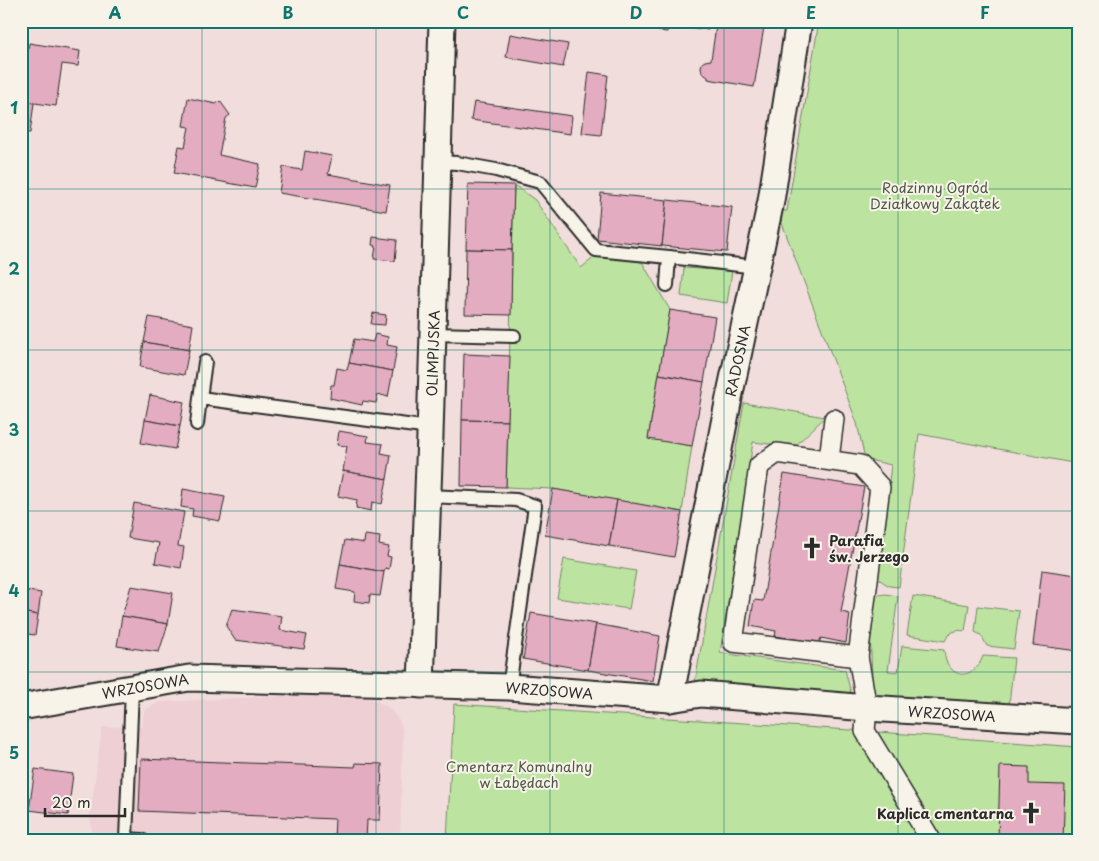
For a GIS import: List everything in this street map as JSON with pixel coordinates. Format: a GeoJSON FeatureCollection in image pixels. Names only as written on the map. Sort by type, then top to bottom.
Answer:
{"type":"FeatureCollection","features":[{"type":"Feature","properties":{"kind":"street","name":"OLIMPIJSKA"},"geometry":{"type":"LineString","coordinates":[[421,685],[442,21]]}},
{"type":"Feature","properties":{"kind":"street","name":"RADOSNA"},"geometry":{"type":"LineString","coordinates":[[670,699],[729,398],[771,201],[799,21]]}},
{"type":"Feature","properties":{"kind":"street"},"geometry":{"type":"LineString","coordinates":[[829,459],[834,419]]}},
{"type":"Feature","properties":{"kind":"street"},"geometry":{"type":"LineString","coordinates":[[858,657],[733,642],[759,466],[777,453],[829,459],[860,465],[880,487],[858,657],[867,708],[866,731],[930,840]]}},
{"type":"Feature","properties":{"kind":"street","name":"WRZOSOWA"},"geometry":{"type":"LineString","coordinates":[[21,707],[189,678],[509,687],[670,699],[710,694],[867,708],[1078,721]]}},
{"type":"Feature","properties":{"kind":"lane"},"geometry":{"type":"LineString","coordinates":[[438,162],[457,163],[496,170],[540,182],[596,250],[757,267]]}},
{"type":"Feature","properties":{"kind":"lane"},"geometry":{"type":"LineString","coordinates":[[667,285],[669,257]]}},
{"type":"Feature","properties":{"kind":"lane"},"geometry":{"type":"LineString","coordinates":[[433,334],[514,336]]}},
{"type":"Feature","properties":{"kind":"lane"},"geometry":{"type":"LineString","coordinates":[[197,424],[205,362]]}},
{"type":"Feature","properties":{"kind":"lane"},"geometry":{"type":"LineString","coordinates":[[200,398],[430,428]]}},
{"type":"Feature","properties":{"kind":"lane"},"geometry":{"type":"LineString","coordinates":[[428,496],[516,500],[535,506],[509,687]]}},
{"type":"Feature","properties":{"kind":"lane"},"geometry":{"type":"LineString","coordinates":[[132,689],[126,839],[142,840]]}},
{"type":"Feature","properties":{"kind":"shaded area"},"geometry":{"type":"Polygon","coordinates":[[[295,695],[360,697],[374,700],[388,707],[399,720],[403,737],[400,840],[91,840],[90,817],[102,727],[142,727],[144,711],[159,702],[295,695]]]}},
{"type":"Feature","properties":{"kind":"green space","name":"Rodzinny Ogród Działkowy Zakątek"},"geometry":{"type":"Polygon","coordinates":[[[819,21],[1069,21],[1078,23],[1078,464],[919,434],[899,587],[889,586],[877,578],[891,465],[865,459],[857,423],[777,210],[787,211],[819,21]]]}},
{"type":"Feature","properties":{"kind":"green space"},"geometry":{"type":"Polygon","coordinates":[[[514,185],[535,200],[581,268],[596,256],[642,262],[670,310],[648,438],[692,446],[682,512],[553,489],[506,487],[514,185]]]}},
{"type":"Feature","properties":{"kind":"green space"},"geometry":{"type":"Polygon","coordinates":[[[684,268],[732,271],[727,303],[681,296],[684,268]]]}},
{"type":"Feature","properties":{"kind":"green space"},"geometry":{"type":"Polygon","coordinates":[[[744,403],[825,417],[794,447],[753,442],[720,653],[845,670],[851,693],[695,682],[744,403]]]}},
{"type":"Feature","properties":{"kind":"green space"},"geometry":{"type":"Polygon","coordinates":[[[564,559],[636,571],[629,609],[557,598],[564,559]]]}},
{"type":"Feature","properties":{"kind":"green space"},"geometry":{"type":"Polygon","coordinates":[[[885,594],[898,596],[888,671],[898,672],[902,646],[944,650],[949,666],[953,671],[963,674],[977,667],[983,656],[1014,658],[1009,705],[872,695],[871,608],[873,596],[885,594]]]}},
{"type":"Feature","properties":{"kind":"green space"},"geometry":{"type":"Polygon","coordinates":[[[913,596],[969,605],[965,631],[953,632],[945,641],[907,635],[913,596]]]}},
{"type":"Feature","properties":{"kind":"green space"},"geometry":{"type":"Polygon","coordinates":[[[978,606],[1019,611],[1014,649],[987,646],[981,635],[975,632],[978,606]]]}},
{"type":"Feature","properties":{"kind":"green space","name":"Cmentarz Komunalny w Łabędach"},"geometry":{"type":"Polygon","coordinates":[[[454,704],[1078,747],[1078,840],[447,840],[454,704]]]}},
{"type":"Feature","properties":{"kind":"building"},"geometry":{"type":"Polygon","coordinates":[[[653,21],[747,21],[746,24],[764,27],[754,87],[708,79],[702,73],[702,63],[711,60],[716,26],[709,24],[708,30],[669,24],[667,32],[652,30],[653,21]]]}},
{"type":"Feature","properties":{"kind":"building"},"geometry":{"type":"Polygon","coordinates":[[[510,34],[568,44],[563,67],[506,57],[510,34]]]}},
{"type":"Feature","properties":{"kind":"building"},"geometry":{"type":"Polygon","coordinates":[[[29,43],[80,51],[78,66],[62,64],[56,106],[21,101],[29,43]]]}},
{"type":"Feature","properties":{"kind":"building"},"geometry":{"type":"Polygon","coordinates":[[[589,72],[608,75],[601,135],[582,133],[589,72]]]}},
{"type":"Feature","properties":{"kind":"building"},"geometry":{"type":"Polygon","coordinates":[[[188,98],[216,104],[220,101],[230,115],[226,118],[219,155],[260,164],[255,188],[174,173],[179,146],[185,147],[189,127],[183,126],[188,98]]]}},
{"type":"Feature","properties":{"kind":"building"},"geometry":{"type":"Polygon","coordinates":[[[21,101],[34,103],[30,133],[21,132],[21,101]]]}},
{"type":"Feature","properties":{"kind":"building"},"geometry":{"type":"Polygon","coordinates":[[[474,102],[572,116],[570,134],[471,120],[474,102]]]}},
{"type":"Feature","properties":{"kind":"building"},"geometry":{"type":"Polygon","coordinates":[[[305,151],[332,156],[328,174],[390,185],[386,211],[279,193],[283,167],[302,170],[305,151]]]}},
{"type":"Feature","properties":{"kind":"building"},"geometry":{"type":"Polygon","coordinates":[[[468,184],[514,185],[512,250],[466,249],[468,184]]]}},
{"type":"Feature","properties":{"kind":"building"},"geometry":{"type":"Polygon","coordinates":[[[601,193],[667,200],[662,246],[597,239],[601,193]]]}},
{"type":"Feature","properties":{"kind":"building"},"geometry":{"type":"Polygon","coordinates":[[[667,200],[732,207],[727,252],[662,246],[667,200]]]}},
{"type":"Feature","properties":{"kind":"building"},"geometry":{"type":"Polygon","coordinates":[[[373,237],[397,240],[395,261],[374,259],[376,246],[372,245],[373,237]]]}},
{"type":"Feature","properties":{"kind":"building"},"geometry":{"type":"Polygon","coordinates":[[[466,249],[512,250],[511,315],[465,314],[466,249]]]}},
{"type":"Feature","properties":{"kind":"building"},"geometry":{"type":"Polygon","coordinates":[[[670,310],[715,317],[704,382],[659,374],[670,310]]]}},
{"type":"Feature","properties":{"kind":"building"},"geometry":{"type":"Polygon","coordinates":[[[373,313],[386,315],[385,325],[371,324],[373,313]]]}},
{"type":"Feature","properties":{"kind":"building"},"geometry":{"type":"Polygon","coordinates":[[[149,317],[193,325],[189,350],[144,342],[149,317]]]}},
{"type":"Feature","properties":{"kind":"building"},"geometry":{"type":"Polygon","coordinates":[[[375,334],[388,337],[387,345],[397,347],[393,371],[349,363],[354,339],[373,342],[375,334]]]}},
{"type":"Feature","properties":{"kind":"building"},"geometry":{"type":"Polygon","coordinates":[[[144,342],[189,350],[184,375],[140,367],[144,342]]]}},
{"type":"Feature","properties":{"kind":"building"},"geometry":{"type":"Polygon","coordinates":[[[464,354],[510,356],[508,421],[462,420],[464,354]]]}},
{"type":"Feature","properties":{"kind":"building"},"geometry":{"type":"Polygon","coordinates":[[[349,363],[393,371],[388,397],[378,394],[376,403],[363,401],[362,405],[330,398],[331,385],[334,385],[337,368],[347,370],[349,363]]]}},
{"type":"Feature","properties":{"kind":"building"},"geometry":{"type":"Polygon","coordinates":[[[659,374],[704,382],[692,446],[648,439],[659,374]]]}},
{"type":"Feature","properties":{"kind":"building"},"geometry":{"type":"Polygon","coordinates":[[[150,395],[184,402],[180,426],[145,420],[150,395]]]}},
{"type":"Feature","properties":{"kind":"building"},"geometry":{"type":"Polygon","coordinates":[[[145,420],[180,426],[175,449],[141,443],[145,420]]]}},
{"type":"Feature","properties":{"kind":"building"},"geometry":{"type":"Polygon","coordinates":[[[462,420],[508,421],[506,487],[461,486],[462,420]]]}},
{"type":"Feature","properties":{"kind":"building"},"geometry":{"type":"Polygon","coordinates":[[[339,431],[368,436],[367,442],[383,444],[381,453],[391,455],[387,479],[343,471],[347,446],[337,445],[339,431]]]}},
{"type":"Feature","properties":{"kind":"building"},"geometry":{"type":"Polygon","coordinates":[[[343,471],[387,479],[382,504],[372,502],[371,511],[356,508],[357,500],[338,496],[343,471]]]}},
{"type":"Feature","properties":{"kind":"building","name":"Parafia św. Jerzego"},"geometry":{"type":"Polygon","coordinates":[[[784,474],[864,487],[841,612],[850,614],[846,643],[821,638],[819,643],[775,636],[776,631],[750,626],[754,600],[763,601],[784,474]]]}},
{"type":"Feature","properties":{"kind":"building"},"geometry":{"type":"Polygon","coordinates":[[[183,489],[225,497],[220,521],[192,516],[193,509],[181,507],[183,489]]]}},
{"type":"Feature","properties":{"kind":"building"},"geometry":{"type":"Polygon","coordinates":[[[553,489],[617,500],[609,546],[545,535],[553,489]]]}},
{"type":"Feature","properties":{"kind":"building"},"geometry":{"type":"Polygon","coordinates":[[[617,500],[682,512],[674,557],[609,546],[617,500]]]}},
{"type":"Feature","properties":{"kind":"building"},"geometry":{"type":"Polygon","coordinates":[[[134,503],[184,512],[178,546],[184,547],[181,568],[155,563],[159,543],[128,538],[134,503]]]}},
{"type":"Feature","properties":{"kind":"building"},"geometry":{"type":"Polygon","coordinates":[[[365,535],[380,537],[379,545],[389,547],[387,556],[391,557],[389,569],[385,568],[384,572],[340,564],[345,540],[364,543],[365,535]]]}},
{"type":"Feature","properties":{"kind":"building"},"geometry":{"type":"Polygon","coordinates":[[[1078,561],[1078,651],[1033,645],[1042,570],[1076,575],[1078,561]]]}},
{"type":"Feature","properties":{"kind":"building"},"geometry":{"type":"Polygon","coordinates":[[[340,564],[384,572],[380,596],[370,595],[369,603],[354,601],[355,592],[336,589],[340,564]]]}},
{"type":"Feature","properties":{"kind":"building"},"geometry":{"type":"Polygon","coordinates":[[[131,586],[173,593],[168,624],[122,616],[131,586]]]}},
{"type":"Feature","properties":{"kind":"building"},"geometry":{"type":"Polygon","coordinates":[[[21,590],[41,593],[38,615],[21,612],[21,590]]]}},
{"type":"Feature","properties":{"kind":"building"},"geometry":{"type":"Polygon","coordinates":[[[232,609],[282,616],[280,630],[307,635],[304,649],[235,640],[226,626],[232,609]]]}},
{"type":"Feature","properties":{"kind":"building"},"geometry":{"type":"Polygon","coordinates":[[[21,612],[38,615],[35,635],[21,633],[21,612]]]}},
{"type":"Feature","properties":{"kind":"building"},"geometry":{"type":"Polygon","coordinates":[[[531,613],[596,624],[588,670],[523,659],[531,613]]]}},
{"type":"Feature","properties":{"kind":"building"},"geometry":{"type":"Polygon","coordinates":[[[122,616],[168,624],[159,652],[117,646],[122,616]]]}},
{"type":"Feature","properties":{"kind":"building"},"geometry":{"type":"Polygon","coordinates":[[[596,624],[660,636],[653,681],[588,670],[596,624]]]}},
{"type":"Feature","properties":{"kind":"building"},"geometry":{"type":"Polygon","coordinates":[[[141,759],[355,767],[356,763],[382,764],[380,820],[367,820],[366,840],[334,840],[335,819],[139,811],[141,759]]]}},
{"type":"Feature","properties":{"kind":"building","name":"Kaplica cmentarna"},"geometry":{"type":"Polygon","coordinates":[[[1000,766],[1029,767],[1029,784],[1065,785],[1063,840],[998,840],[1000,766]]]}},
{"type":"Feature","properties":{"kind":"building"},"geometry":{"type":"Polygon","coordinates":[[[35,769],[73,774],[68,815],[29,810],[35,769]]]}},
{"type":"Feature","properties":{"kind":"place","name":"Parafia św. Jerzego"},"geometry":{"type":"Point","coordinates":[812,548]}},
{"type":"Feature","properties":{"kind":"place","name":"Kaplica cmentarna"},"geometry":{"type":"Point","coordinates":[1031,813]}}]}
